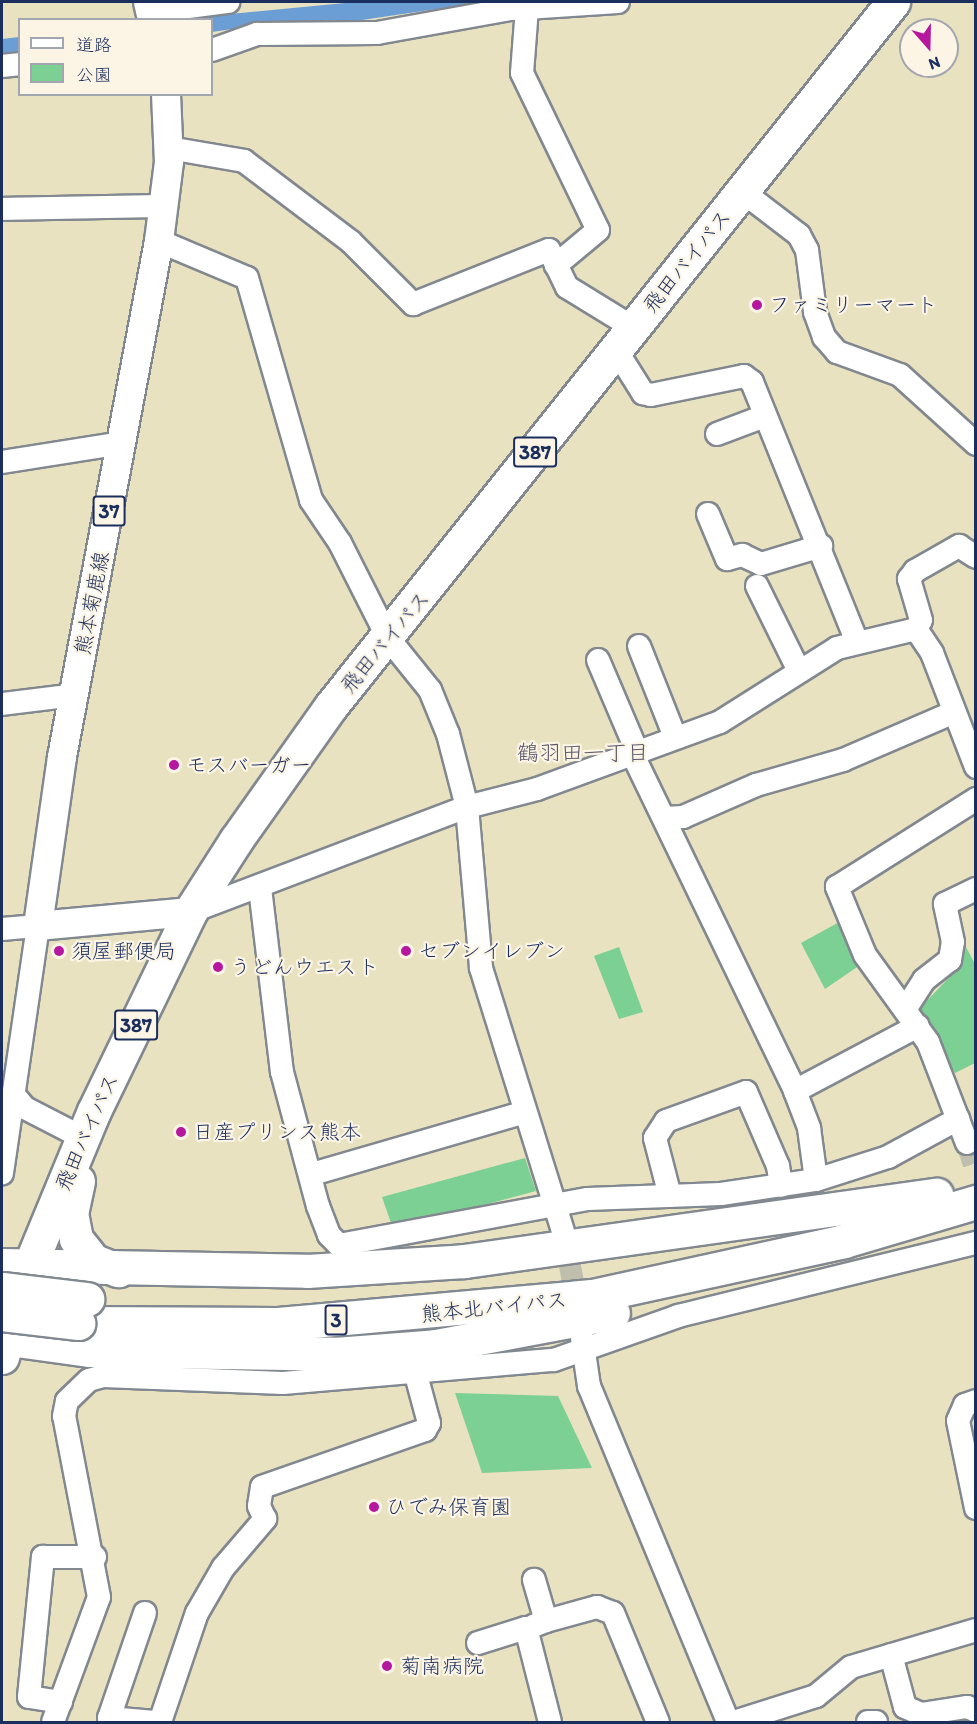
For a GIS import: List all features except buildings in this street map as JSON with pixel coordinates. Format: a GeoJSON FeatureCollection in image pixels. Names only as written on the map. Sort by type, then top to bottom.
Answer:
{"type":"FeatureCollection","features":[{"type":"Feature","properties":{"kind":"highway","name":"飛田バイパス"},"geometry":{"type":"LineString","coordinates":[[3,1337],[15,1267],[83,1138],[190,912],[290,761],[893,2]]}},
{"type":"Feature","properties":{"kind":"highway"},"geometry":{"type":"LineString","coordinates":[[83,1138],[71,1225],[94,1262],[124,1271]]}},
{"type":"Feature","properties":{"kind":"highway","name":"熊本北バイパス"},"geometry":{"type":"LineString","coordinates":[[3,1337],[82,1311],[434,1293],[589,1274],[679,1258],[936,1195],[975,1183]]}},
{"type":"Feature","properties":{"kind":"highway"},"geometry":{"type":"LineString","coordinates":[[15,1267],[124,1271],[307,1271],[464,1261],[936,1195]]}},
{"type":"Feature","properties":{"kind":"highway","name":"熊本北バイパス"},"geometry":{"type":"LineString","coordinates":[[2,1289],[82,1311],[278,1324],[438,1314],[592,1296],[844,1241],[975,1202]]}},
{"type":"Feature","properties":{"kind":"highway"},"geometry":{"type":"LineString","coordinates":[[3,1337],[175,1353],[335,1354],[436,1346],[656,1303],[844,1241]]}},
{"type":"Feature","properties":{"kind":"main road","name":"熊本菊鹿線"},"geometry":{"type":"LineString","coordinates":[[38,926],[75,695],[159,241],[169,148],[166,96]]}},
{"type":"Feature","properties":{"kind":"main road"},"geometry":{"type":"LineString","coordinates":[[46,870],[56,897],[82,918],[101,924]]}},
{"type":"Feature","properties":{"kind":"main road"},"geometry":{"type":"LineString","coordinates":[[38,926],[101,924],[190,912]]}},
{"type":"Feature","properties":{"kind":"street"},"geometry":{"type":"LineString","coordinates":[[150,13],[228,2]]}},
{"type":"Feature","properties":{"kind":"street"},"geometry":{"type":"LineString","coordinates":[[213,50],[257,33],[376,33],[526,8],[618,2]]}},
{"type":"Feature","properties":{"kind":"street"},"geometry":{"type":"LineString","coordinates":[[526,8],[522,73],[598,230],[556,265]]}},
{"type":"Feature","properties":{"kind":"street"},"geometry":{"type":"LineString","coordinates":[[2,66],[18,64]]}},
{"type":"Feature","properties":{"kind":"street"},"geometry":{"type":"LineString","coordinates":[[169,148],[244,161],[351,242],[413,303],[549,250],[567,287],[625,339],[643,393],[744,376],[765,416],[821,546],[856,640]]}},
{"type":"Feature","properties":{"kind":"street"},"geometry":{"type":"LineString","coordinates":[[743,192],[799,235],[811,266],[815,312],[831,345],[900,375],[975,444]]}},
{"type":"Feature","properties":{"kind":"street"},"geometry":{"type":"LineString","coordinates":[[2,209],[163,206]]}},
{"type":"Feature","properties":{"kind":"street"},"geometry":{"type":"LineString","coordinates":[[159,241],[247,278],[311,500],[340,543],[388,638],[430,690],[448,734],[467,807],[481,968],[563,1231]]}},
{"type":"Feature","properties":{"kind":"street"},"geometry":{"type":"LineString","coordinates":[[717,434],[765,416]]}},
{"type":"Feature","properties":{"kind":"street"},"geometry":{"type":"LineString","coordinates":[[2,462],[122,443]]}},
{"type":"Feature","properties":{"kind":"street"},"geometry":{"type":"LineString","coordinates":[[708,514],[727,559],[742,555],[761,564],[821,546]]}},
{"type":"Feature","properties":{"kind":"street"},"geometry":{"type":"LineString","coordinates":[[916,629],[921,620],[909,579],[915,571],[959,546],[975,557]]}},
{"type":"Feature","properties":{"kind":"street"},"geometry":{"type":"LineString","coordinates":[[757,586],[799,670]]}},
{"type":"Feature","properties":{"kind":"street"},"geometry":{"type":"LineString","coordinates":[[190,912],[260,888],[467,807],[537,789],[634,750],[741,712],[799,670],[856,640],[916,629]]}},
{"type":"Feature","properties":{"kind":"street"},"geometry":{"type":"LineString","coordinates":[[916,629],[932,653],[952,713],[975,765]]}},
{"type":"Feature","properties":{"kind":"street"},"geometry":{"type":"LineString","coordinates":[[639,646],[675,737]]}},
{"type":"Feature","properties":{"kind":"street"},"geometry":{"type":"LineString","coordinates":[[598,660],[634,750],[665,818],[795,1091],[809,1128],[816,1179]]}},
{"type":"Feature","properties":{"kind":"street"},"geometry":{"type":"LineString","coordinates":[[2,704],[75,695]]}},
{"type":"Feature","properties":{"kind":"street"},"geometry":{"type":"LineString","coordinates":[[665,818],[683,817],[756,785],[843,760],[952,713]]}},
{"type":"Feature","properties":{"kind":"street"},"geometry":{"type":"LineString","coordinates":[[967,1143],[912,1017],[865,956],[837,887],[975,799]]}},
{"type":"Feature","properties":{"kind":"street"},"geometry":{"type":"LineString","coordinates":[[260,888],[274,1033],[329,1235],[339,1245],[355,1246],[554,1203],[781,1186],[816,1179],[888,1157],[958,1119]]}},
{"type":"Feature","properties":{"kind":"street"},"geometry":{"type":"LineString","coordinates":[[795,1091],[912,1017],[924,980],[950,960],[953,942],[945,904],[975,889]]}},
{"type":"Feature","properties":{"kind":"street"},"geometry":{"type":"LineString","coordinates":[[2,929],[38,926],[2,1173]]}},
{"type":"Feature","properties":{"kind":"street"},"geometry":{"type":"LineString","coordinates":[[670,1196],[655,1138],[666,1121],[746,1092],[752,1095],[781,1186]]}},
{"type":"Feature","properties":{"kind":"street"},"geometry":{"type":"LineString","coordinates":[[14,1095],[25,1107],[83,1138]]}},
{"type":"Feature","properties":{"kind":"street"},"geometry":{"type":"LineString","coordinates":[[312,1174],[525,1113]]}},
{"type":"Feature","properties":{"kind":"street"},"geometry":{"type":"LineString","coordinates":[[94,1557],[43,1557],[29,1696],[57,1712],[99,1597],[94,1557],[64,1416],[67,1401],[89,1380],[103,1376],[283,1383],[554,1360],[582,1341],[975,1243]]}},
{"type":"Feature","properties":{"kind":"street"},"geometry":{"type":"LineString","coordinates":[[582,1341],[590,1386],[728,1722]]}},
{"type":"Feature","properties":{"kind":"street"},"geometry":{"type":"LineString","coordinates":[[160,1722],[197,1613],[223,1568],[265,1519],[259,1506],[262,1486],[425,1430],[429,1423],[415,1371]]}},
{"type":"Feature","properties":{"kind":"street"},"geometry":{"type":"LineString","coordinates":[[975,1401],[965,1405],[958,1421],[975,1508]]}},
{"type":"Feature","properties":{"kind":"street"},"geometry":{"type":"LineString","coordinates":[[534,1580],[536,1625],[550,1722]]}},
{"type":"Feature","properties":{"kind":"street"},"geometry":{"type":"LineString","coordinates":[[478,1643],[597,1607],[613,1613],[658,1722]]}},
{"type":"Feature","properties":{"kind":"street"},"geometry":{"type":"LineString","coordinates":[[145,1613],[108,1720],[155,1722]]}},
{"type":"Feature","properties":{"kind":"street"},"geometry":{"type":"LineString","coordinates":[[734,1722],[816,1696],[851,1667],[975,1630]]}},
{"type":"Feature","properties":{"kind":"street"},"geometry":{"type":"LineString","coordinates":[[891,1655],[905,1707],[921,1714],[967,1707],[975,1711]]}},
{"type":"Feature","properties":{"kind":"street"},"geometry":{"type":"LineString","coordinates":[[868,1722],[876,1722]]}},
{"type":"Feature","properties":{"kind":"green space"},"geometry":{"type":"Polygon","coordinates":[[[949,915],[975,964],[975,1063],[955,1073],[918,1010],[963,963],[949,915]]]}},
{"type":"Feature","properties":{"kind":"green space"},"geometry":{"type":"Polygon","coordinates":[[[841,921],[863,963],[825,989],[801,943],[841,921]]]}},
{"type":"Feature","properties":{"kind":"green space"},"geometry":{"type":"Polygon","coordinates":[[[619,947],[643,1012],[619,1019],[594,956],[619,947]]]}},
{"type":"Feature","properties":{"kind":"green space"},"geometry":{"type":"Polygon","coordinates":[[[525,1158],[536,1191],[393,1229],[382,1197],[525,1158]]]}},
{"type":"Feature","properties":{"kind":"green space"},"geometry":{"type":"Polygon","coordinates":[[[455,1393],[558,1396],[592,1468],[482,1473],[455,1393]]]}},
{"type":"Feature","properties":{"kind":"water"},"geometry":{"type":"Polygon","coordinates":[[[355,2],[484,2],[335,24],[281,22],[213,32],[213,18],[188,18],[355,2]]]}},
{"type":"Feature","properties":{"kind":"water"},"geometry":{"type":"Polygon","coordinates":[[[18,37],[18,56],[2,57],[2,39],[18,37]]]}},
{"type":"Feature","properties":{"kind":"tunnel"},"geometry":{"type":"LineString","coordinates":[[967,1143],[976,1170]]}},
{"type":"Feature","properties":{"kind":"tunnel"},"geometry":{"type":"LineString","coordinates":[[564,1233],[578,1309]]}},
{"type":"Feature","properties":{"kind":"place","name":"ファミリーマート"},"geometry":{"type":"Point","coordinates":[757,305]}},
{"type":"Feature","properties":{"kind":"place","name":"モスバーガー"},"geometry":{"type":"Point","coordinates":[174,765]}},
{"type":"Feature","properties":{"kind":"place","name":"須屋郵便局"},"geometry":{"type":"Point","coordinates":[59,951]}},
{"type":"Feature","properties":{"kind":"place","name":"セブンイレブン"},"geometry":{"type":"Point","coordinates":[406,951]}},
{"type":"Feature","properties":{"kind":"place","name":"うどんウエスト"},"geometry":{"type":"Point","coordinates":[218,967]}},
{"type":"Feature","properties":{"kind":"place","name":"日産プリンス熊本"},"geometry":{"type":"Point","coordinates":[181,1132]}},
{"type":"Feature","properties":{"kind":"place","name":"ひでみ保育園"},"geometry":{"type":"Point","coordinates":[374,1507]}},
{"type":"Feature","properties":{"kind":"place","name":"菊南病院"},"geometry":{"type":"Point","coordinates":[387,1666]}},
{"type":"Feature","properties":{"kind":"district","name":"鶴羽田一丁目"},"geometry":{"type":"Point","coordinates":[583,753]}}]}
